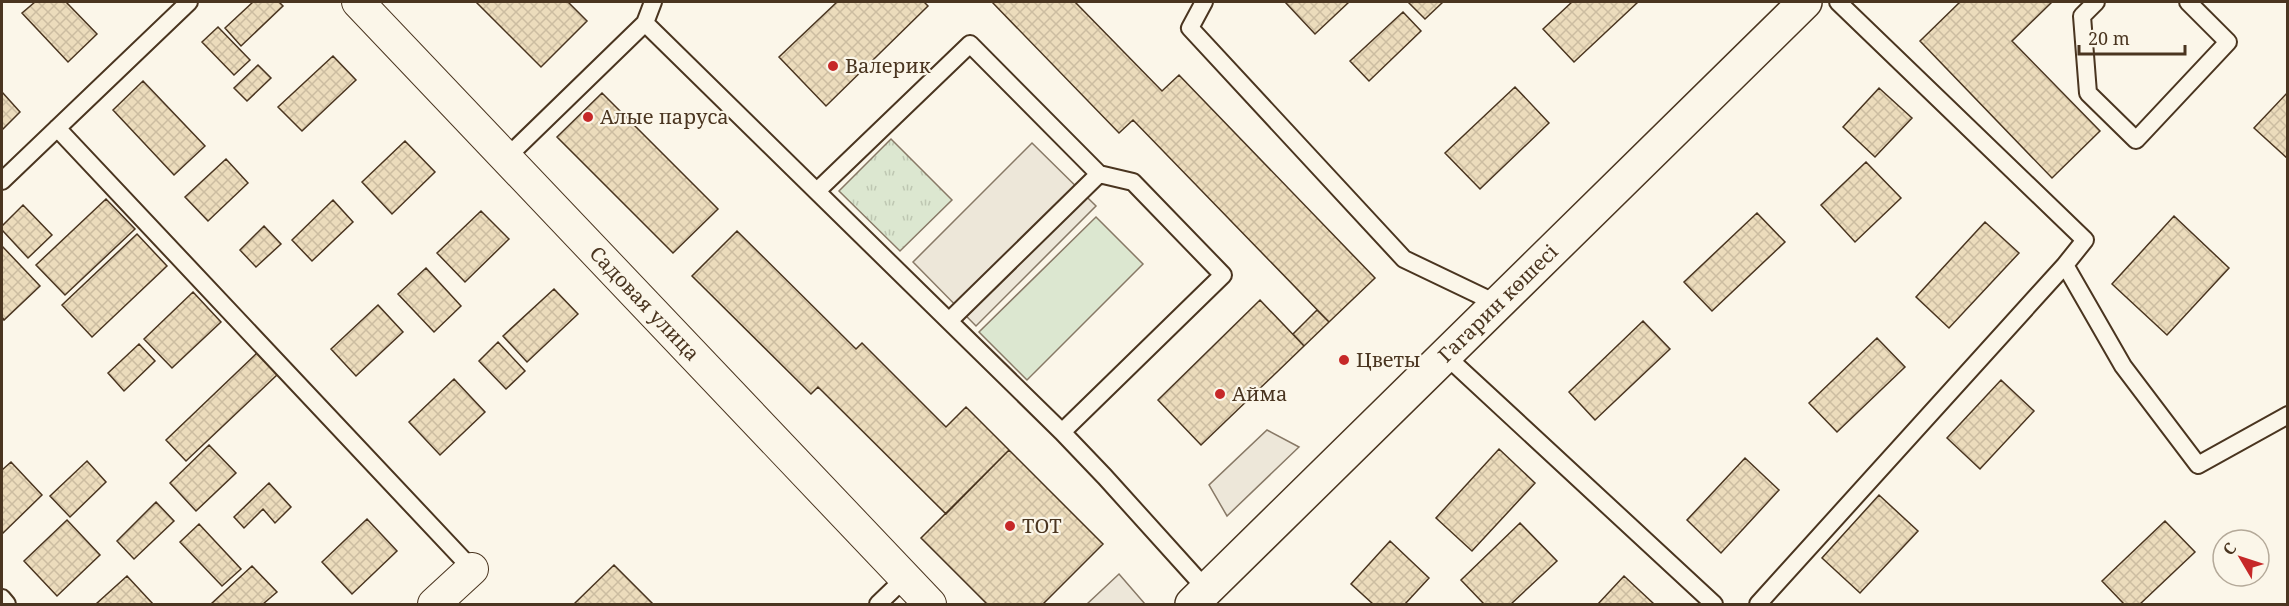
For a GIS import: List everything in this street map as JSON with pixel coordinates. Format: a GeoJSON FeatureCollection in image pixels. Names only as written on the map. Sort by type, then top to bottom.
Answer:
{"type":"FeatureCollection","features":[{"type":"Feature","properties":{"kind":"street","name":"Садовая улица"},"geometry":{"type":"LineString","coordinates":[[357,2],[930,604]]}},
{"type":"Feature","properties":{"kind":"street","name":"Гагарин көшесі"},"geometry":{"type":"LineString","coordinates":[[1206,600],[1445,356],[1805,2]]}},
{"type":"Feature","properties":{"kind":"street"},"geometry":{"type":"LineString","coordinates":[[434,604],[472,569]]}},
{"type":"Feature","properties":{"kind":"lane"},"geometry":{"type":"LineString","coordinates":[[2,181],[189,2]]}},
{"type":"Feature","properties":{"kind":"lane"},"geometry":{"type":"LineString","coordinates":[[506,158],[645,23],[653,2]]}},
{"type":"Feature","properties":{"kind":"lane"},"geometry":{"type":"LineString","coordinates":[[1204,2],[1190,28],[1404,259],[1498,304]]}},
{"type":"Feature","properties":{"kind":"lane"},"geometry":{"type":"LineString","coordinates":[[1758,604],[2065,265],[2085,240],[1838,2]]}},
{"type":"Feature","properties":{"kind":"lane"},"geometry":{"type":"LineString","coordinates":[[2096,2],[2082,16],[2088,93],[2136,140],[2228,42],[2188,2]]}},
{"type":"Feature","properties":{"kind":"lane"},"geometry":{"type":"LineString","coordinates":[[645,23],[1062,432],[1105,477],[1206,600]]}},
{"type":"Feature","properties":{"kind":"lane"},"geometry":{"type":"LineString","coordinates":[[817,191],[970,45],[1099,174],[1133,182],[1223,274],[1062,432]]}},
{"type":"Feature","properties":{"kind":"lane"},"geometry":{"type":"LineString","coordinates":[[57,128],[472,569]]}},
{"type":"Feature","properties":{"kind":"lane"},"geometry":{"type":"LineString","coordinates":[[949,321],[1099,174]]}},
{"type":"Feature","properties":{"kind":"lane"},"geometry":{"type":"LineString","coordinates":[[2065,265],[2123,366],[2198,465],[2288,415]]}},
{"type":"Feature","properties":{"kind":"lane"},"geometry":{"type":"LineString","coordinates":[[1445,356],[1714,604]]}},
{"type":"Feature","properties":{"kind":"lane"},"geometry":{"type":"LineString","coordinates":[[878,604],[905,578]]}},
{"type":"Feature","properties":{"kind":"lane"},"geometry":{"type":"LineString","coordinates":[[2,598],[8,604]]}},
{"type":"Feature","properties":{"kind":"green space"},"geometry":{"type":"Polygon","coordinates":[[[891,139],[952,200],[900,251],[839,191],[891,139]]]}},
{"type":"Feature","properties":{"kind":"green space"},"geometry":{"type":"Polygon","coordinates":[[[1096,217],[1143,264],[1027,380],[979,332],[1096,217]]]}},
{"type":"Feature","properties":{"kind":"shaded area"},"geometry":{"type":"Polygon","coordinates":[[[1032,143],[1096,206],[976,326],[913,262],[1032,143]]]}},
{"type":"Feature","properties":{"kind":"shaded area"},"geometry":{"type":"Polygon","coordinates":[[[1267,430],[1299,447],[1227,516],[1209,485],[1267,430]]]}},
{"type":"Feature","properties":{"kind":"shaded area"},"geometry":{"type":"Polygon","coordinates":[[[1119,574],[1145,604],[1087,604],[1119,574]]]}},
{"type":"Feature","properties":{"kind":"building"},"geometry":{"type":"Polygon","coordinates":[[[35,2],[66,2],[97,34],[68,62],[22,13],[35,2]]]}},
{"type":"Feature","properties":{"kind":"building"},"geometry":{"type":"Polygon","coordinates":[[[253,2],[279,2],[283,6],[241,46],[225,28],[253,2]]]}},
{"type":"Feature","properties":{"kind":"building"},"geometry":{"type":"Polygon","coordinates":[[[476,2],[568,2],[587,21],[541,67],[476,2]]]}},
{"type":"Feature","properties":{"kind":"building"},"geometry":{"type":"Polygon","coordinates":[[[837,2],[924,2],[928,6],[826,106],[779,57],[837,2]]]}},
{"type":"Feature","properties":{"kind":"building"},"geometry":{"type":"Polygon","coordinates":[[[992,2],[1075,2],[1162,91],[1179,75],[1375,278],[1329,322],[1133,120],[1119,133],[992,2]]]}},
{"type":"Feature","properties":{"kind":"building"},"geometry":{"type":"Polygon","coordinates":[[[1285,2],[1349,2],[1315,34],[1285,2]]]}},
{"type":"Feature","properties":{"kind":"building"},"geometry":{"type":"Polygon","coordinates":[[[1408,2],[1443,2],[1425,19],[1408,2]]]}},
{"type":"Feature","properties":{"kind":"building"},"geometry":{"type":"Polygon","coordinates":[[[1572,2],[1638,2],[1574,62],[1543,29],[1572,2]]]}},
{"type":"Feature","properties":{"kind":"building"},"geometry":{"type":"Polygon","coordinates":[[[1960,2],[2052,2],[2012,41],[2100,131],[2052,178],[1920,41],[1960,2]]]}},
{"type":"Feature","properties":{"kind":"building"},"geometry":{"type":"Polygon","coordinates":[[[1403,12],[1421,31],[1369,81],[1350,61],[1403,12]]]}},
{"type":"Feature","properties":{"kind":"building"},"geometry":{"type":"Polygon","coordinates":[[[218,27],[250,60],[234,75],[202,42],[218,27]]]}},
{"type":"Feature","properties":{"kind":"building"},"geometry":{"type":"Polygon","coordinates":[[[333,56],[356,80],[302,131],[278,107],[333,56]]]}},
{"type":"Feature","properties":{"kind":"building"},"geometry":{"type":"Polygon","coordinates":[[[258,65],[271,78],[247,101],[234,88],[258,65]]]}},
{"type":"Feature","properties":{"kind":"building"},"geometry":{"type":"Polygon","coordinates":[[[143,81],[205,146],[174,175],[113,110],[143,81]]]}},
{"type":"Feature","properties":{"kind":"building"},"geometry":{"type":"Polygon","coordinates":[[[1515,87],[1549,123],[1480,189],[1445,153],[1515,87]]]}},
{"type":"Feature","properties":{"kind":"building"},"geometry":{"type":"Polygon","coordinates":[[[1879,88],[1912,118],[1875,157],[1843,127],[1879,88]]]}},
{"type":"Feature","properties":{"kind":"building"},"geometry":{"type":"Polygon","coordinates":[[[2,92],[20,112],[2,130],[2,92]]]}},
{"type":"Feature","properties":{"kind":"building"},"geometry":{"type":"Polygon","coordinates":[[[2288,92],[2288,159],[2254,128],[2288,92]]]}},
{"type":"Feature","properties":{"kind":"building"},"geometry":{"type":"Polygon","coordinates":[[[602,93],[718,209],[673,253],[557,137],[602,93]]]}},
{"type":"Feature","properties":{"kind":"building"},"geometry":{"type":"Polygon","coordinates":[[[405,141],[435,172],[392,214],[362,182],[405,141]]]}},
{"type":"Feature","properties":{"kind":"building"},"geometry":{"type":"Polygon","coordinates":[[[226,159],[248,183],[208,221],[185,197],[226,159]]]}},
{"type":"Feature","properties":{"kind":"building"},"geometry":{"type":"Polygon","coordinates":[[[1866,162],[1901,198],[1855,242],[1821,205],[1866,162]]]}},
{"type":"Feature","properties":{"kind":"building"},"geometry":{"type":"Polygon","coordinates":[[[106,199],[135,229],[65,295],[36,265],[106,199]]]}},
{"type":"Feature","properties":{"kind":"building"},"geometry":{"type":"Polygon","coordinates":[[[333,200],[353,222],[312,261],[292,240],[333,200]]]}},
{"type":"Feature","properties":{"kind":"building"},"geometry":{"type":"Polygon","coordinates":[[[23,205],[52,235],[28,258],[2,230],[2,226],[23,205]]]}},
{"type":"Feature","properties":{"kind":"building"},"geometry":{"type":"Polygon","coordinates":[[[481,211],[509,239],[465,282],[437,253],[481,211]]]}},
{"type":"Feature","properties":{"kind":"building"},"geometry":{"type":"Polygon","coordinates":[[[1757,213],[1785,242],[1712,311],[1684,282],[1757,213]]]}},
{"type":"Feature","properties":{"kind":"building"},"geometry":{"type":"Polygon","coordinates":[[[2174,216],[2229,268],[2167,335],[2112,284],[2174,216]]]}},
{"type":"Feature","properties":{"kind":"building"},"geometry":{"type":"Polygon","coordinates":[[[1985,222],[2019,253],[1949,328],[1916,297],[1985,222]]]}},
{"type":"Feature","properties":{"kind":"building"},"geometry":{"type":"Polygon","coordinates":[[[264,226],[281,244],[256,267],[240,250],[264,226]]]}},
{"type":"Feature","properties":{"kind":"building"},"geometry":{"type":"Polygon","coordinates":[[[737,231],[856,349],[862,343],[946,427],[966,407],[1009,450],[946,514],[818,387],[811,394],[692,276],[737,231]]]}},
{"type":"Feature","properties":{"kind":"building"},"geometry":{"type":"Polygon","coordinates":[[[137,234],[167,266],[92,337],[62,305],[137,234]]]}},
{"type":"Feature","properties":{"kind":"building"},"geometry":{"type":"Polygon","coordinates":[[[2,246],[40,286],[4,320],[2,317],[2,246]]]}},
{"type":"Feature","properties":{"kind":"building"},"geometry":{"type":"Polygon","coordinates":[[[426,268],[461,306],[434,332],[398,294],[426,268]]]}},
{"type":"Feature","properties":{"kind":"building"},"geometry":{"type":"Polygon","coordinates":[[[554,289],[578,314],[527,362],[503,336],[554,289]]]}},
{"type":"Feature","properties":{"kind":"building"},"geometry":{"type":"Polygon","coordinates":[[[193,292],[221,322],[172,368],[144,339],[193,292]]]}},
{"type":"Feature","properties":{"kind":"building"},"geometry":{"type":"Polygon","coordinates":[[[1260,300],[1304,346],[1201,445],[1158,400],[1260,300]]]}},
{"type":"Feature","properties":{"kind":"building"},"geometry":{"type":"Polygon","coordinates":[[[378,305],[403,332],[356,376],[331,349],[378,305]]]}},
{"type":"Feature","properties":{"kind":"building"},"geometry":{"type":"Polygon","coordinates":[[[1317,310],[1329,322],[1304,346],[1293,334],[1317,310]]]}},
{"type":"Feature","properties":{"kind":"building"},"geometry":{"type":"Polygon","coordinates":[[[1643,321],[1670,349],[1595,420],[1569,392],[1643,321]]]}},
{"type":"Feature","properties":{"kind":"building"},"geometry":{"type":"Polygon","coordinates":[[[1877,338],[1905,367],[1837,432],[1809,403],[1877,338]]]}},
{"type":"Feature","properties":{"kind":"building"},"geometry":{"type":"Polygon","coordinates":[[[498,342],[525,371],[506,389],[479,361],[498,342]]]}},
{"type":"Feature","properties":{"kind":"building"},"geometry":{"type":"Polygon","coordinates":[[[139,344],[155,361],[124,391],[108,373],[139,344]]]}},
{"type":"Feature","properties":{"kind":"building"},"geometry":{"type":"Polygon","coordinates":[[[258,352],[278,374],[186,461],[166,440],[258,352]]]}},
{"type":"Feature","properties":{"kind":"building"},"geometry":{"type":"Polygon","coordinates":[[[454,379],[485,412],[440,455],[409,422],[454,379]]]}},
{"type":"Feature","properties":{"kind":"building"},"geometry":{"type":"Polygon","coordinates":[[[2001,380],[2034,411],[1980,469],[1947,438],[2001,380]]]}},
{"type":"Feature","properties":{"kind":"building"},"geometry":{"type":"Polygon","coordinates":[[[209,445],[236,473],[196,511],[170,483],[209,445]]]}},
{"type":"Feature","properties":{"kind":"building"},"geometry":{"type":"Polygon","coordinates":[[[1499,449],[1535,483],[1472,551],[1436,518],[1499,449]]]}},
{"type":"Feature","properties":{"kind":"building","name":"ТОТ"},"geometry":{"type":"Polygon","coordinates":[[[1009,450],[1103,544],[1043,604],[987,604],[921,538],[1009,450]]]}},
{"type":"Feature","properties":{"kind":"building"},"geometry":{"type":"Polygon","coordinates":[[[1745,458],[1779,490],[1721,553],[1687,520],[1745,458]]]}},
{"type":"Feature","properties":{"kind":"building"},"geometry":{"type":"Polygon","coordinates":[[[87,461],[106,482],[70,517],[50,496],[87,461]]]}},
{"type":"Feature","properties":{"kind":"building"},"geometry":{"type":"Polygon","coordinates":[[[11,462],[42,495],[2,534],[2,470],[11,462]]]}},
{"type":"Feature","properties":{"kind":"building"},"geometry":{"type":"Polygon","coordinates":[[[269,483],[291,507],[275,523],[263,509],[244,528],[234,517],[269,483]]]}},
{"type":"Feature","properties":{"kind":"building"},"geometry":{"type":"Polygon","coordinates":[[[1879,495],[1918,531],[1860,593],[1822,558],[1879,495]]]}},
{"type":"Feature","properties":{"kind":"building"},"geometry":{"type":"Polygon","coordinates":[[[156,502],[174,521],[134,559],[117,541],[156,502]]]}},
{"type":"Feature","properties":{"kind":"building"},"geometry":{"type":"Polygon","coordinates":[[[367,519],[397,551],[352,594],[322,562],[367,519]]]}},
{"type":"Feature","properties":{"kind":"building"},"geometry":{"type":"Polygon","coordinates":[[[67,520],[100,555],[57,596],[24,561],[67,520]]]}},
{"type":"Feature","properties":{"kind":"building"},"geometry":{"type":"Polygon","coordinates":[[[2165,521],[2195,552],[2140,604],[2124,604],[2102,581],[2165,521]]]}},
{"type":"Feature","properties":{"kind":"building"},"geometry":{"type":"Polygon","coordinates":[[[1520,523],[1557,561],[1511,604],[1484,604],[1461,580],[1520,523]]]}},
{"type":"Feature","properties":{"kind":"building"},"geometry":{"type":"Polygon","coordinates":[[[199,524],[241,569],[222,586],[180,542],[199,524]]]}},
{"type":"Feature","properties":{"kind":"building"},"geometry":{"type":"Polygon","coordinates":[[[1390,541],[1429,578],[1405,604],[1373,604],[1351,584],[1390,541]]]}},
{"type":"Feature","properties":{"kind":"building"},"geometry":{"type":"Polygon","coordinates":[[[614,565],[653,604],[574,604],[614,565]]]}},
{"type":"Feature","properties":{"kind":"building"},"geometry":{"type":"Polygon","coordinates":[[[252,566],[277,592],[263,604],[211,604],[252,566]]]}},
{"type":"Feature","properties":{"kind":"building"},"geometry":{"type":"Polygon","coordinates":[[[127,576],[153,604],[96,604],[127,576]]]}},
{"type":"Feature","properties":{"kind":"building"},"geometry":{"type":"Polygon","coordinates":[[[1624,576],[1654,604],[1598,604],[1624,576]]]}},
{"type":"Feature","properties":{"kind":"place","name":"Валерик"},"geometry":{"type":"Point","coordinates":[833,66]}},
{"type":"Feature","properties":{"kind":"place","name":"Алые паруса"},"geometry":{"type":"Point","coordinates":[588,117]}},
{"type":"Feature","properties":{"kind":"place","name":"Цветы"},"geometry":{"type":"Point","coordinates":[1344,360]}},
{"type":"Feature","properties":{"kind":"place","name":"Айма"},"geometry":{"type":"Point","coordinates":[1220,394]}},
{"type":"Feature","properties":{"kind":"place","name":"ТОТ"},"geometry":{"type":"Point","coordinates":[1010,526]}}]}
